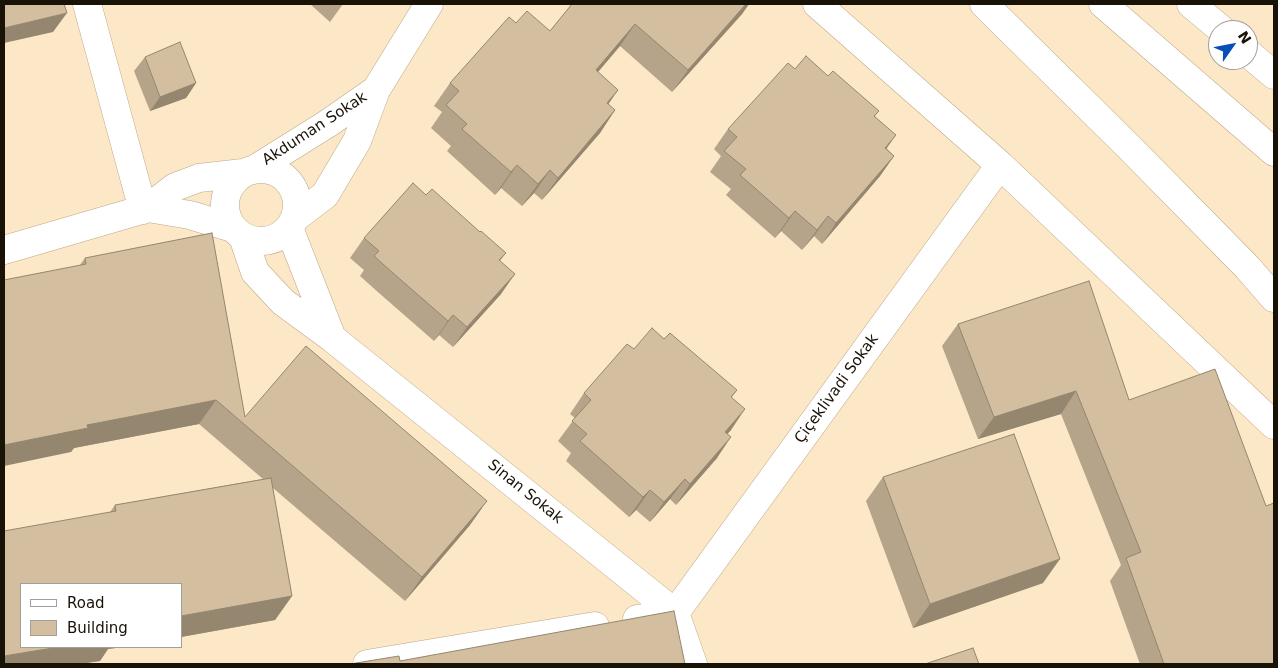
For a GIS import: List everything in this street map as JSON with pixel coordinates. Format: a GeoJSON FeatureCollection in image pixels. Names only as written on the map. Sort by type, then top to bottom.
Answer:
{"type":"FeatureCollection","features":[{"type":"Feature","properties":{"kind":"main road"},"geometry":{"type":"LineString","coordinates":[[87,4],[146,209]]}},
{"type":"Feature","properties":{"kind":"main road","name":"Akduman Sokak"},"geometry":{"type":"LineString","coordinates":[[292,223],[325,195],[357,141],[376,90],[429,4]]}},
{"type":"Feature","properties":{"kind":"main road"},"geometry":{"type":"LineString","coordinates":[[817,4],[1000,165],[1274,424]]}},
{"type":"Feature","properties":{"kind":"main road"},"geometry":{"type":"LineString","coordinates":[[984,4],[1248,267],[1274,298]]}},
{"type":"Feature","properties":{"kind":"main road"},"geometry":{"type":"LineString","coordinates":[[1103,4],[1274,152]]}},
{"type":"Feature","properties":{"kind":"main road"},"geometry":{"type":"LineString","coordinates":[[1191,4],[1210,20]]}},
{"type":"Feature","properties":{"kind":"main road"},"geometry":{"type":"LineString","coordinates":[[1258,61],[1274,75]]}},
{"type":"Feature","properties":{"kind":"main road","name":"Akduman Sokak"},"geometry":{"type":"LineString","coordinates":[[249,171],[327,124],[376,90]]}},
{"type":"Feature","properties":{"kind":"main road","name":"Çiçeklivadi Sokak"},"geometry":{"type":"LineString","coordinates":[[675,613],[1000,165]]}},
{"type":"Feature","properties":{"kind":"main road"},"geometry":{"type":"LineString","coordinates":[[4,250],[146,209],[175,187],[199,178],[268,169],[279,173],[289,182],[296,193],[298,205],[292,223],[279,237],[268,241],[255,241],[238,232],[190,216],[146,209]]}},
{"type":"Feature","properties":{"kind":"main road"},"geometry":{"type":"LineString","coordinates":[[238,232],[227,217],[224,205],[227,192],[233,182],[249,171]]}},
{"type":"Feature","properties":{"kind":"main road","name":"Sinan Sokak"},"geometry":{"type":"LineString","coordinates":[[292,223],[332,338]]}},
{"type":"Feature","properties":{"kind":"main road","name":"Sinan Sokak"},"geometry":{"type":"LineString","coordinates":[[238,232],[255,272],[284,302],[332,338],[675,613]]}},
{"type":"Feature","properties":{"kind":"main road"},"geometry":{"type":"LineString","coordinates":[[367,664],[675,613],[693,664]]}},
{"type":"Feature","properties":{"kind":"building"},"geometry":{"type":"Polygon","coordinates":[[[4,4],[64,4],[67,13],[4,28],[4,4]]]}},
{"type":"Feature","properties":{"kind":"building"},"geometry":{"type":"Polygon","coordinates":[[[572,4],[746,4],[688,70],[635,24],[596,70],[618,90],[607,103],[615,110],[558,178],[550,170],[538,184],[517,165],[511,172],[462,129],[467,124],[446,105],[459,91],[450,83],[509,17],[516,23],[527,11],[550,31],[572,4]]]}},
{"type":"Feature","properties":{"kind":"building"},"geometry":{"type":"Polygon","coordinates":[[[180,42],[196,83],[160,97],[145,57],[180,42]]]}},
{"type":"Feature","properties":{"kind":"building"},"geometry":{"type":"Polygon","coordinates":[[[806,56],[828,76],[833,71],[879,111],[874,116],[896,135],[885,148],[894,156],[836,223],[828,216],[817,230],[795,211],[789,218],[740,175],[746,169],[724,151],[737,137],[728,129],[788,63],[795,69],[806,56]]]}},
{"type":"Feature","properties":{"kind":"building"},"geometry":{"type":"Polygon","coordinates":[[[413,183],[426,195],[432,189],[506,253],[499,260],[515,274],[467,327],[453,315],[448,321],[374,256],[379,251],[364,238],[413,183]]]}},
{"type":"Feature","properties":{"kind":"building"},"geometry":{"type":"Polygon","coordinates":[[[212,233],[245,417],[306,346],[487,501],[422,577],[216,400],[87,425],[88,428],[4,445],[4,280],[86,264],[85,258],[212,233]]]}},
{"type":"Feature","properties":{"kind":"building"},"geometry":{"type":"Polygon","coordinates":[[[1089,281],[1129,400],[1215,369],[1266,506],[1274,503],[1274,664],[1164,664],[1126,558],[1141,552],[1076,391],[994,417],[958,324],[1089,281]]]}},
{"type":"Feature","properties":{"kind":"building"},"geometry":{"type":"Polygon","coordinates":[[[652,328],[664,339],[670,333],[737,390],[731,397],[745,409],[725,432],[731,437],[690,484],[685,479],[664,502],[650,490],[643,497],[580,441],[587,434],[572,421],[591,400],[584,393],[627,344],[634,349],[652,328]]]}},
{"type":"Feature","properties":{"kind":"building"},"geometry":{"type":"Polygon","coordinates":[[[1014,434],[1060,559],[930,604],[883,477],[1014,434]]]}},
{"type":"Feature","properties":{"kind":"building"},"geometry":{"type":"Polygon","coordinates":[[[271,478],[292,596],[182,616],[182,583],[20,583],[20,648],[53,648],[4,656],[4,531],[116,511],[115,505],[271,478]]]}},
{"type":"Feature","properties":{"kind":"building"},"geometry":{"type":"Polygon","coordinates":[[[674,611],[685,664],[350,664],[399,656],[400,661],[674,611]]]}},
{"type":"Feature","properties":{"kind":"building"},"geometry":{"type":"Polygon","coordinates":[[[973,648],[979,664],[925,664],[973,648]]]}}]}
